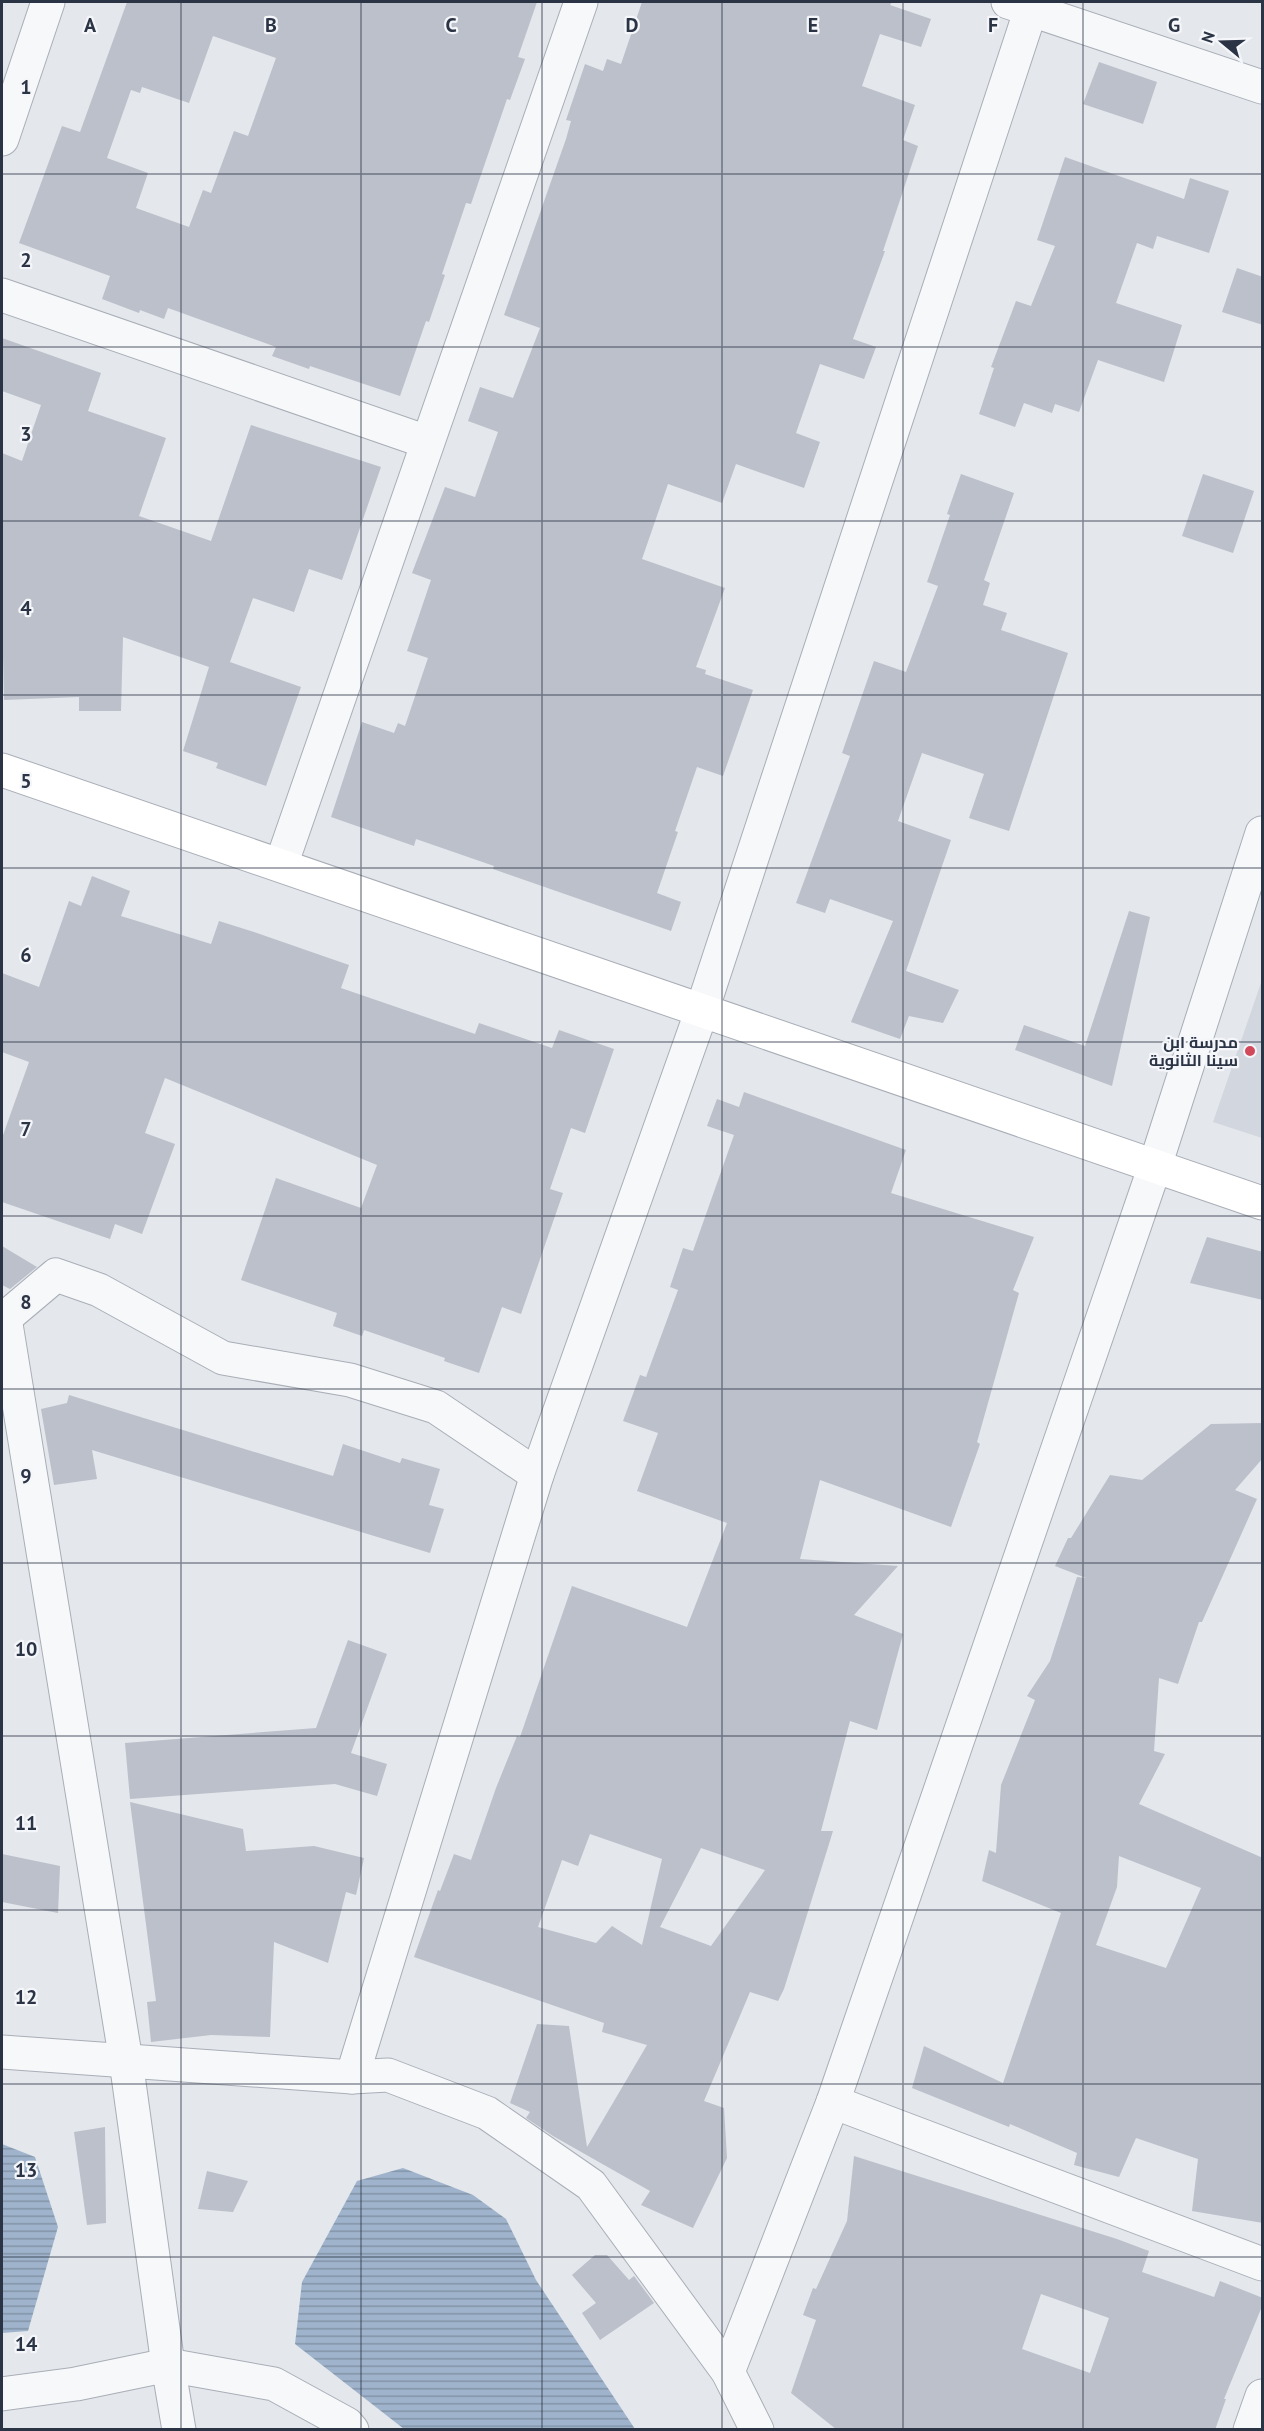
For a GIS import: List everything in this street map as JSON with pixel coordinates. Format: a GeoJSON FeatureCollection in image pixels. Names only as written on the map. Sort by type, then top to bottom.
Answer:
{"type":"FeatureCollection","features":[{"type":"Feature","properties":{"kind":"street"},"geometry":{"type":"LineString","coordinates":[[2,139],[48,2]]}},
{"type":"Feature","properties":{"kind":"street"},"geometry":{"type":"LineString","coordinates":[[281,865],[581,2]]}},
{"type":"Feature","properties":{"kind":"street"},"geometry":{"type":"LineString","coordinates":[[352,2077],[537,1475],[702,1010],[1019,5],[1263,87]]}},
{"type":"Feature","properties":{"kind":"street"},"geometry":{"type":"LineString","coordinates":[[2,295],[427,442]]}},
{"type":"Feature","properties":{"kind":"street"},"geometry":{"type":"LineString","coordinates":[[2,770],[1263,1203]]}},
{"type":"Feature","properties":{"kind":"street"},"geometry":{"type":"LineString","coordinates":[[728,2372],[833,2102],[1155,1166],[1263,833]]}},
{"type":"Feature","properties":{"kind":"street"},"geometry":{"type":"LineString","coordinates":[[179,2430],[126,2061],[3,1317],[56,1275],[99,1290],[223,1358],[350,1380],[436,1407],[537,1475]]}},
{"type":"Feature","properties":{"kind":"street"},"geometry":{"type":"LineString","coordinates":[[2,2052],[352,2077],[388,2075],[487,2113],[591,2185],[728,2372],[757,2430]]}},
{"type":"Feature","properties":{"kind":"street"},"geometry":{"type":"LineString","coordinates":[[833,2102],[1263,2264]]}},
{"type":"Feature","properties":{"kind":"street"},"geometry":{"type":"LineString","coordinates":[[2,2394],[76,2384],[168,2365],[274,2384],[347,2424],[352,2430]]}},
{"type":"Feature","properties":{"kind":"street"},"geometry":{"type":"LineString","coordinates":[[1250,2430],[1263,2396]]}},
{"type":"Feature","properties":{"kind":"shaded area","name":"مدرسة ابن سينا الثانوية"},"geometry":{"type":"Polygon","coordinates":[[[1262,980],[1262,1138],[1213,1122],[1262,980]]]}},
{"type":"Feature","properties":{"kind":"water"},"geometry":{"type":"Polygon","coordinates":[[[2,2144],[35,2157],[58,2227],[28,2331],[2,2333],[2,2144]]]}},
{"type":"Feature","properties":{"kind":"water"},"geometry":{"type":"Polygon","coordinates":[[[403,2168],[473,2195],[506,2219],[536,2280],[635,2429],[404,2429],[295,2344],[302,2282],[357,2181],[403,2168]]]}},
{"type":"Feature","properties":{"kind":"building"},"geometry":{"type":"Polygon","coordinates":[[[127,2],[537,2],[518,57],[525,59],[510,100],[507,99],[471,204],[466,203],[442,274],[445,275],[429,322],[426,321],[400,396],[272,356],[276,347],[168,308],[164,319],[140,310],[139,313],[102,299],[110,276],[19,243],[62,126],[80,132],[127,2]],[[213,36],[189,103],[142,87],[140,93],[131,90],[107,158],[148,173],[136,208],[189,227],[203,190],[211,193],[234,131],[248,136],[276,58],[213,36]]]}},
{"type":"Feature","properties":{"kind":"building"},"geometry":{"type":"Polygon","coordinates":[[[642,2],[892,2],[890,5],[931,19],[921,47],[880,34],[862,86],[915,105],[903,140],[918,146],[883,251],[885,251],[853,339],[876,347],[864,379],[820,364],[796,433],[820,442],[804,488],[736,464],[722,503],[668,484],[642,559],[725,588],[696,667],[706,670],[705,674],[753,690],[723,776],[697,767],[675,831],[678,832],[657,893],[681,902],[671,931],[493,869],[494,866],[416,839],[414,846],[331,817],[362,722],[394,733],[398,723],[405,726],[428,658],[407,651],[431,580],[412,573],[445,487],[475,497],[498,432],[468,421],[480,387],[513,398],[540,328],[504,315],[566,139],[571,121],[566,120],[585,64],[603,71],[607,59],[621,64],[642,2]]]}},
{"type":"Feature","properties":{"kind":"building"},"geometry":{"type":"Polygon","coordinates":[[[1099,62],[1157,82],[1143,124],[1083,104],[1099,62]]]}},
{"type":"Feature","properties":{"kind":"building"},"geometry":{"type":"Polygon","coordinates":[[[1065,157],[1184,199],[1190,178],[1229,191],[1209,253],[1157,236],[1153,249],[1137,243],[1116,303],[1182,325],[1164,382],[1098,360],[1079,412],[1055,404],[1052,413],[1024,403],[1015,427],[979,414],[994,368],[991,367],[1016,301],[1031,306],[1055,246],[1037,240],[1065,157]]]}},
{"type":"Feature","properties":{"kind":"building"},"geometry":{"type":"Polygon","coordinates":[[[1237,268],[1263,277],[1263,325],[1222,312],[1237,268]]]}},
{"type":"Feature","properties":{"kind":"building"},"geometry":{"type":"Polygon","coordinates":[[[2,338],[101,373],[88,411],[166,438],[139,516],[211,541],[251,425],[381,467],[342,580],[309,569],[294,612],[253,598],[230,662],[301,687],[266,786],[216,768],[218,763],[183,751],[209,667],[123,637],[121,711],[79,711],[79,697],[4,700],[2,453],[22,461],[41,405],[2,391],[2,338]]]}},
{"type":"Feature","properties":{"kind":"building"},"geometry":{"type":"Polygon","coordinates":[[[961,474],[1014,493],[984,580],[990,583],[983,605],[1007,613],[1001,630],[1068,653],[1009,831],[969,818],[984,774],[922,753],[898,821],[951,840],[906,971],[959,990],[943,1023],[909,1016],[900,1039],[851,1022],[893,921],[830,899],[825,913],[796,903],[850,756],[842,753],[874,661],[906,672],[938,586],[927,582],[950,515],[947,514],[961,474]]]}},
{"type":"Feature","properties":{"kind":"building"},"geometry":{"type":"Polygon","coordinates":[[[1203,474],[1254,491],[1233,553],[1182,536],[1203,474]]]}},
{"type":"Feature","properties":{"kind":"building"},"geometry":{"type":"Polygon","coordinates":[[[92,876],[130,891],[121,916],[211,944],[219,921],[254,932],[349,965],[341,988],[475,1034],[479,1023],[552,1048],[559,1030],[614,1049],[585,1133],[571,1128],[550,1189],[563,1193],[521,1314],[502,1307],[479,1373],[444,1361],[445,1358],[364,1330],[362,1336],[333,1326],[337,1313],[241,1280],[276,1178],[361,1208],[377,1165],[165,1078],[145,1133],[175,1144],[142,1234],[115,1224],[110,1239],[2,1202],[2,1138],[29,1062],[2,1052],[2,973],[39,987],[69,901],[81,906],[92,876]]]}},
{"type":"Feature","properties":{"kind":"building"},"geometry":{"type":"Polygon","coordinates":[[[1129,911],[1150,917],[1112,1086],[1015,1050],[1024,1025],[1085,1046],[1129,911]]]}},
{"type":"Feature","properties":{"kind":"building"},"geometry":{"type":"Polygon","coordinates":[[[744,1092],[906,1150],[891,1193],[1034,1237],[1013,1290],[1019,1293],[977,1442],[980,1444],[951,1527],[820,1480],[800,1559],[898,1566],[854,1615],[903,1634],[877,1730],[850,1721],[821,1831],[833,1831],[784,1989],[778,2001],[750,1992],[704,2101],[724,2108],[727,2158],[693,2228],[641,2205],[650,2191],[553,2136],[526,2118],[530,2112],[510,2103],[537,2024],[569,2026],[587,2147],[647,2045],[602,2032],[604,2023],[414,1957],[438,1890],[440,1891],[454,1854],[471,1860],[496,1788],[517,1736],[520,1737],[572,1586],[687,1627],[727,1523],[637,1491],[658,1433],[623,1421],[640,1375],[646,1377],[678,1290],[670,1287],[683,1248],[693,1251],[734,1135],[707,1126],[717,1099],[739,1107],[744,1092]],[[590,1834],[578,1866],[562,1860],[538,1927],[596,1943],[612,1926],[642,1945],[662,1859],[590,1834]],[[701,1848],[660,1927],[711,1946],[765,1870],[701,1848]]]}},
{"type":"Feature","properties":{"kind":"building"},"geometry":{"type":"Polygon","coordinates":[[[1207,1237],[1263,1252],[1263,1300],[1190,1283],[1207,1237]]]}},
{"type":"Feature","properties":{"kind":"building"},"geometry":{"type":"Polygon","coordinates":[[[2,1246],[37,1267],[10,1289],[2,1285],[2,1246]]]}},
{"type":"Feature","properties":{"kind":"building"},"geometry":{"type":"Polygon","coordinates":[[[69,1395],[333,1476],[343,1444],[400,1463],[402,1458],[440,1469],[429,1505],[444,1509],[430,1553],[92,1450],[97,1479],[54,1485],[41,1409],[67,1403],[69,1395]]]}},
{"type":"Feature","properties":{"kind":"building"},"geometry":{"type":"Polygon","coordinates":[[[1263,1423],[1263,1458],[1235,1490],[1257,1499],[1202,1622],[1199,1622],[1178,1684],[1159,1678],[1154,1751],[1165,1754],[1139,1804],[1263,1858],[1263,2223],[1192,2211],[1198,2159],[1136,2138],[1119,2177],[1074,2165],[1077,2153],[1010,2124],[1009,2127],[912,2088],[924,2046],[1003,2083],[1061,1913],[982,1881],[989,1850],[996,1853],[1001,1785],[1035,1700],[1027,1696],[1050,1661],[1077,1577],[1086,1578],[1055,1566],[1068,1538],[1071,1538],[1110,1475],[1142,1480],[1211,1424],[1263,1423]],[[1119,1856],[1117,1887],[1096,1945],[1166,1968],[1201,1888],[1119,1856]]]}},
{"type":"Feature","properties":{"kind":"building"},"geometry":{"type":"Polygon","coordinates":[[[348,1640],[387,1654],[351,1753],[387,1764],[377,1796],[335,1784],[130,1799],[125,1743],[316,1728],[348,1640]]]}},
{"type":"Feature","properties":{"kind":"building"},"geometry":{"type":"Polygon","coordinates":[[[130,1802],[243,1829],[246,1851],[314,1846],[364,1858],[356,1895],[346,1892],[328,1963],[274,1942],[270,2037],[211,2035],[151,2042],[147,2002],[156,2001],[130,1802]]]}},
{"type":"Feature","properties":{"kind":"building"},"geometry":{"type":"Polygon","coordinates":[[[2,1854],[60,1866],[58,1913],[2,1902],[2,1854]]]}},
{"type":"Feature","properties":{"kind":"building"},"geometry":{"type":"Polygon","coordinates":[[[105,2127],[106,2223],[87,2225],[74,2132],[105,2127]]]}},
{"type":"Feature","properties":{"kind":"building"},"geometry":{"type":"Polygon","coordinates":[[[854,2156],[1117,2239],[1149,2251],[1142,2272],[1214,2297],[1220,2281],[1263,2298],[1263,2304],[1224,2399],[1226,2399],[1215,2430],[837,2430],[791,2393],[816,2320],[803,2315],[813,2288],[816,2289],[847,2221],[854,2156]],[[1041,2294],[1022,2349],[1090,2373],[1109,2318],[1041,2294]]]}},
{"type":"Feature","properties":{"kind":"building"},"geometry":{"type":"Polygon","coordinates":[[[207,2171],[248,2181],[233,2212],[198,2209],[207,2171]]]}},
{"type":"Feature","properties":{"kind":"building"},"geometry":{"type":"Polygon","coordinates":[[[595,2255],[607,2255],[629,2280],[634,2276],[654,2303],[600,2340],[582,2313],[596,2303],[572,2275],[595,2255]]]}},
{"type":"Feature","properties":{"kind":"place","name":"مدرسة ابن سينا الثانوية"},"geometry":{"type":"Point","coordinates":[1250,1051]}}]}
